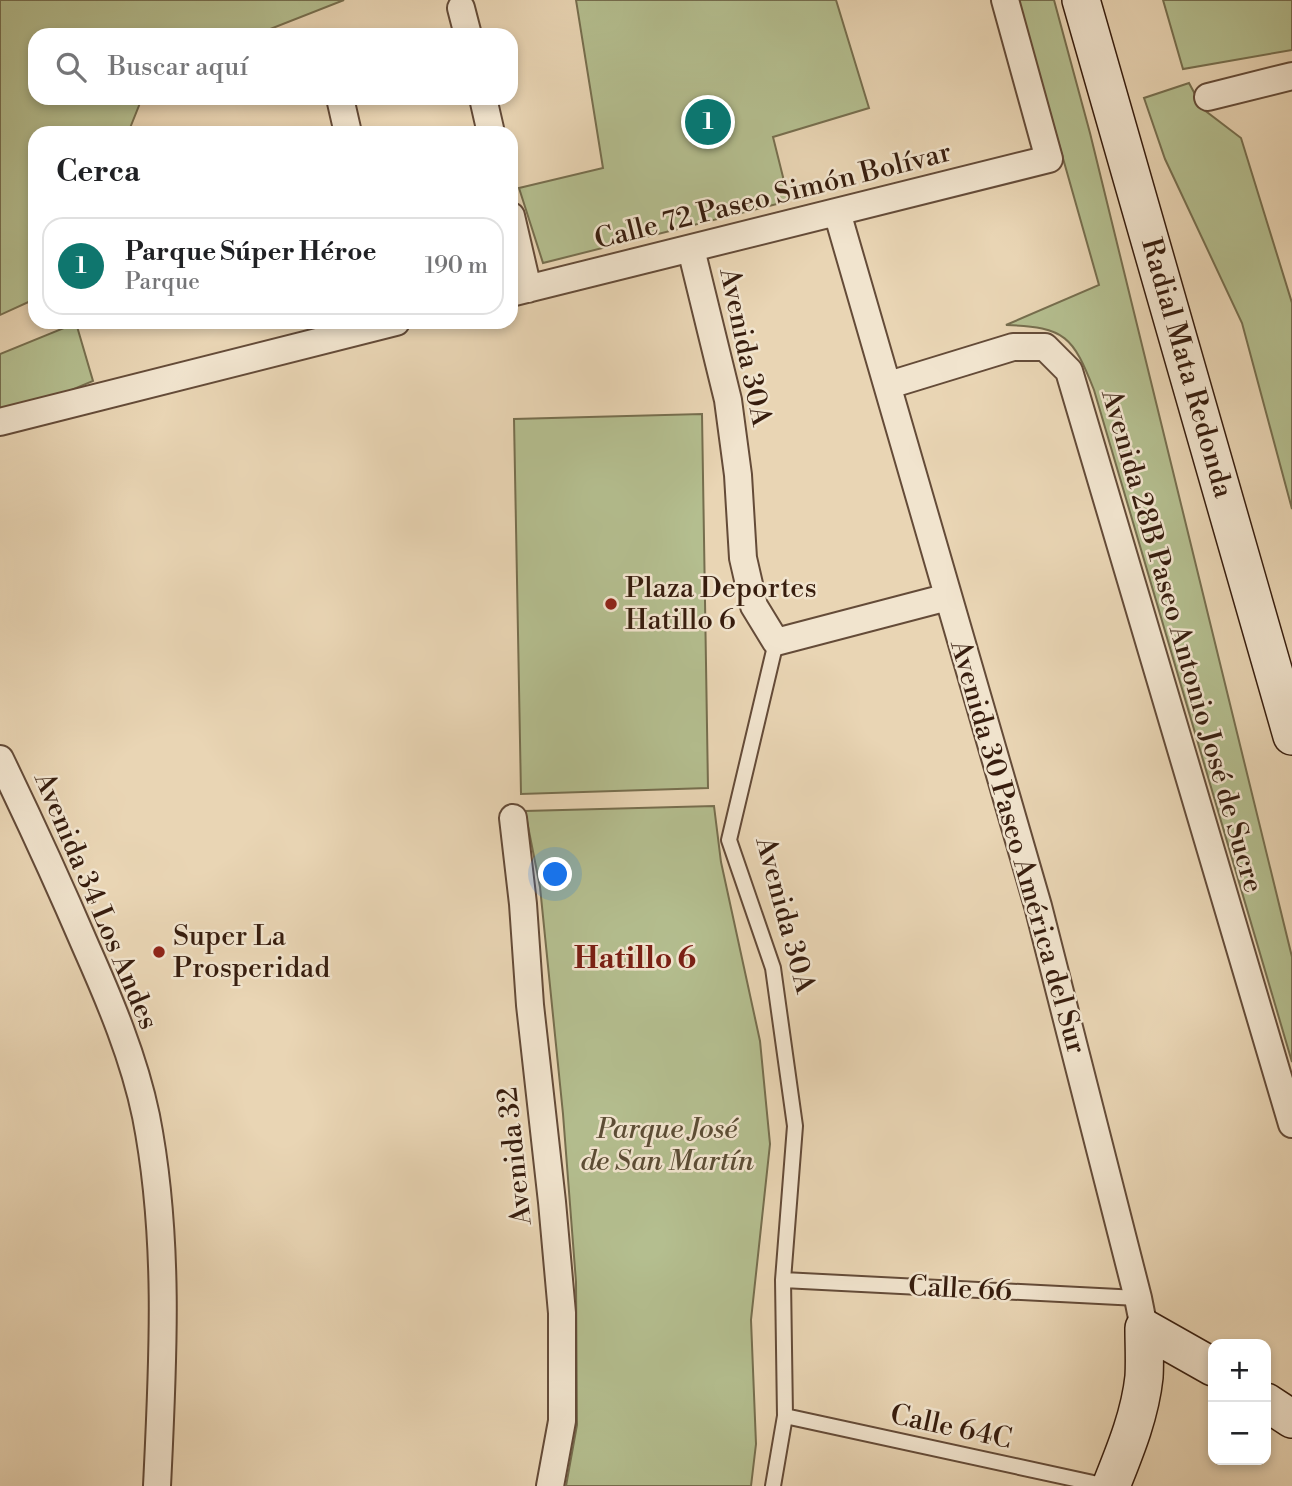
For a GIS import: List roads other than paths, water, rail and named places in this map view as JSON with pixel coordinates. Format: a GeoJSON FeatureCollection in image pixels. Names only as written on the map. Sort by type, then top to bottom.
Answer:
{"type":"FeatureCollection","features":[{"type":"Feature","properties":{"kind":"main road","name":"Radial Mata Redonda"},"geometry":{"type":"LineString","coordinates":[[1081,0],[1292,736]]}},
{"type":"Feature","properties":{"kind":"main road","name":"Calle 66"},"geometry":{"type":"LineString","coordinates":[[1141,1313],[1208,1363]]}},
{"type":"Feature","properties":{"kind":"main road","name":"Avenida 30 Paseo América del Sur"},"geometry":{"type":"LineString","coordinates":[[1109,1486],[1130,1438],[1138,1409],[1144,1376],[1141,1313]]}},
{"type":"Feature","properties":{"kind":"main road"},"geometry":{"type":"LineString","coordinates":[[1271,1405],[1292,1419]]}},
{"type":"Feature","properties":{"kind":"street","name":"Calle 72 Paseo Simón Bolívar"},"geometry":{"type":"LineString","coordinates":[[520,291],[1049,159],[1005,0]]}},
{"type":"Feature","properties":{"kind":"street"},"geometry":{"type":"LineString","coordinates":[[461,8],[466,28]]}},
{"type":"Feature","properties":{"kind":"street"},"geometry":{"type":"LineString","coordinates":[[1209,97],[1292,76]]}},
{"type":"Feature","properties":{"kind":"street"},"geometry":{"type":"LineString","coordinates":[[342,105],[346,126]]}},
{"type":"Feature","properties":{"kind":"street"},"geometry":{"type":"LineString","coordinates":[[485,105],[489,126]]}},
{"type":"Feature","properties":{"kind":"street","name":"Avenida 30 Paseo América del Sur"},"geometry":{"type":"LineString","coordinates":[[837,212],[1038,906],[1141,1313]]}},
{"type":"Feature","properties":{"kind":"street","name":"Avenida 30A"},"geometry":{"type":"LineString","coordinates":[[691,248],[728,400],[738,475],[743,558],[754,606],[776,642]]}},
{"type":"Feature","properties":{"kind":"street"},"geometry":{"type":"LineString","coordinates":[[0,422],[365,329]]}},
{"type":"Feature","properties":{"kind":"street","name":"Avenida 28B Paseo Antonio José de Sucre"},"geometry":{"type":"LineString","coordinates":[[889,385],[1013,347],[1045,347],[1069,371],[1292,1124]]}},
{"type":"Feature","properties":{"kind":"street"},"geometry":{"type":"LineString","coordinates":[[776,642],[948,597]]}},
{"type":"Feature","properties":{"kind":"street","name":"Avenida 34 Los Andes"},"geometry":{"type":"LineString","coordinates":[[0,759],[42,846],[117,1018],[146,1116],[160,1221],[164,1314],[157,1486]]}},
{"type":"Feature","properties":{"kind":"street","name":"Avenida 32"},"geometry":{"type":"LineString","coordinates":[[513,818],[562,1313],[562,1421],[550,1486]]}},
{"type":"Feature","properties":{"kind":"lane","name":"Avenida 30A"},"geometry":{"type":"LineString","coordinates":[[773,1486],[785,1416],[783,1280],[794,1126],[773,968],[729,840],[776,642]]}},
{"type":"Feature","properties":{"kind":"lane","name":"Calle 66"},"geometry":{"type":"LineString","coordinates":[[783,1280],[1141,1313]]}},
{"type":"Feature","properties":{"kind":"lane","name":"Calle 64C"},"geometry":{"type":"LineString","coordinates":[[785,1416],[1109,1486]]}},
{"type":"Feature","properties":{"kind":"place","name":"Parque Súper Héroe"},"geometry":{"type":"Point","coordinates":[708,122]}},
{"type":"Feature","properties":{"kind":"place","name":"Plaza Deportes Hatillo 6"},"geometry":{"type":"Point","coordinates":[611,604]}},
{"type":"Feature","properties":{"kind":"place","name":"Super La Prosperidad"},"geometry":{"type":"Point","coordinates":[159,952]}},
{"type":"Feature","properties":{"kind":"district","name":"Hatillo 6"},"geometry":{"type":"Point","coordinates":[635,959]}},
{"type":"Feature","properties":{"kind":"park label","name":"Parque José de San Martín"},"geometry":{"type":"Point","coordinates":[667,1145]}}]}
